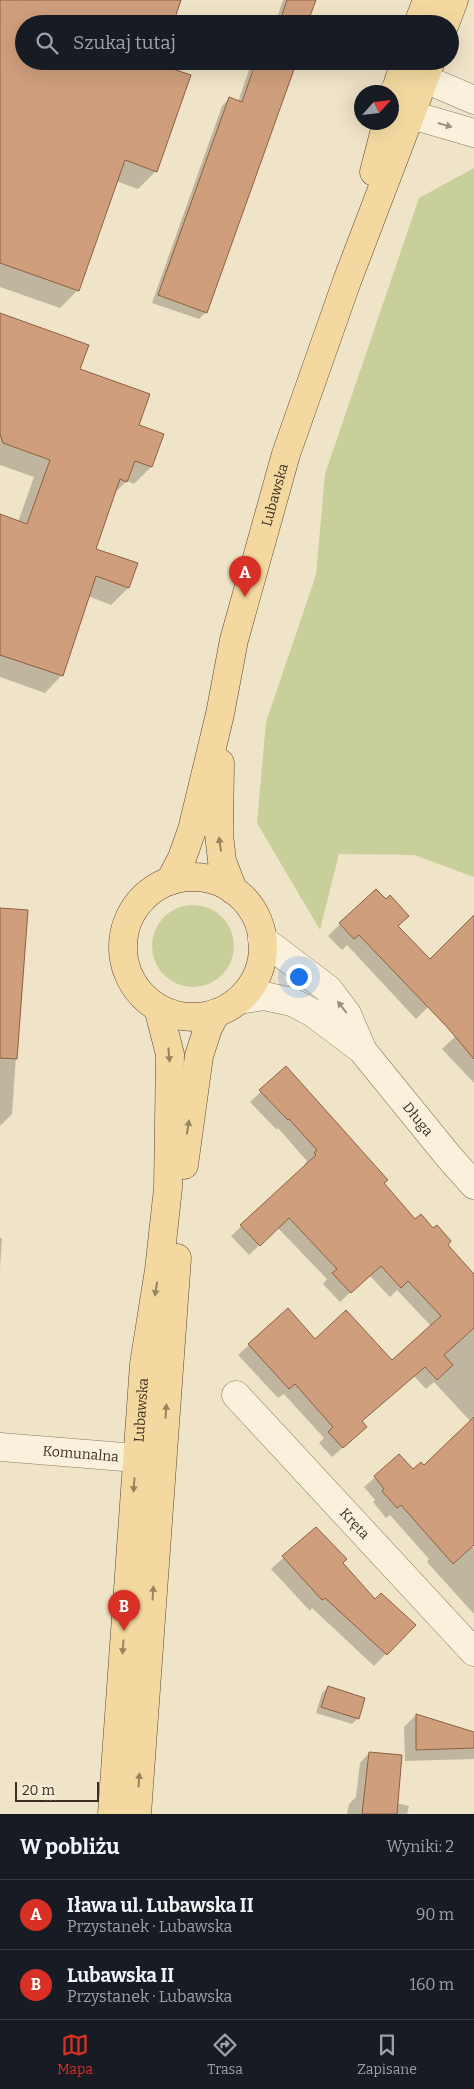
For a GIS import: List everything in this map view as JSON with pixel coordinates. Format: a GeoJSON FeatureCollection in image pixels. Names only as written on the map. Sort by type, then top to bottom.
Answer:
{"type":"FeatureCollection","features":[{"type":"Feature","properties":{"kind":"main road"},"geometry":{"type":"LineString","coordinates":[[421,15],[427,0]]}},
{"type":"Feature","properties":{"kind":"main road"},"geometry":{"type":"LineString","coordinates":[[448,15],[454,0]]}},
{"type":"Feature","properties":{"kind":"main road","name":"Lubawska"},"geometry":{"type":"LineString","coordinates":[[399,92],[403,70]]}},
{"type":"Feature","properties":{"kind":"main road","name":"Lubawska"},"geometry":{"type":"LineString","coordinates":[[399,104],[428,70]]}},
{"type":"Feature","properties":{"kind":"main road","name":"Lubawska"},"geometry":{"type":"LineString","coordinates":[[170,881],[192,830],[220,714],[236,631],[286,454],[348,281],[390,130]]}},
{"type":"Feature","properties":{"kind":"main road","name":"Lubawska"},"geometry":{"type":"LineString","coordinates":[[220,714],[219,834],[222,861],[233,890]]}},
{"type":"Feature","properties":{"kind":"main road"},"geometry":{"type":"LineString","coordinates":[[186,877],[203,878],[219,882],[233,890],[252,912],[257,921],[262,939],[262,956],[258,973],[250,987],[227,1007],[202,1017],[186,1017],[171,1014],[158,1008],[142,996],[131,980],[124,961],[123,941],[127,922],[137,905],[158,886],[186,877]]}},
{"type":"Feature","properties":{"kind":"main road","name":"Lubawska"},"geometry":{"type":"LineString","coordinates":[[137,1814],[184,1154],[199,1056],[208,1028],[227,1007]]}},
{"type":"Feature","properties":{"kind":"main road","name":"Lubawska"},"geometry":{"type":"LineString","coordinates":[[112,1814],[144,1364],[159,1270],[168,1188],[170,1054],[158,1008]]}},
{"type":"Feature","properties":{"kind":"street"},"geometry":{"type":"LineString","coordinates":[[428,70],[474,100]]}},
{"type":"Feature","properties":{"kind":"street"},"geometry":{"type":"LineString","coordinates":[[399,108],[474,134]]}},
{"type":"Feature","properties":{"kind":"street","name":"Długa"},"geometry":{"type":"LineString","coordinates":[[262,939],[328,989],[347,1014],[362,1050]]}},
{"type":"Feature","properties":{"kind":"street","name":"Długa"},"geometry":{"type":"LineString","coordinates":[[227,1007],[264,996],[292,1002],[314,1013],[362,1050],[474,1185]]}},
{"type":"Feature","properties":{"kind":"street","name":"Kręta"},"geometry":{"type":"LineString","coordinates":[[236,1395],[474,1652]]}},
{"type":"Feature","properties":{"kind":"street","name":"Komunalna"},"geometry":{"type":"LineString","coordinates":[[0,1447],[163,1460]]}},
{"type":"Feature","properties":{"kind":"green space"},"geometry":{"type":"Polygon","coordinates":[[[474,168],[474,877],[414,855],[339,854],[320,930],[257,823],[266,722],[316,575],[325,474],[419,198],[474,168]]]}},
{"type":"Feature","properties":{"kind":"green space"},"geometry":{"type":"Polygon","coordinates":[[[193,905],[209,908],[222,917],[231,930],[234,946],[231,962],[222,975],[209,984],[193,987],[177,984],[164,975],[155,962],[152,946],[155,930],[164,917],[177,908],[193,905]]]}},
{"type":"Feature","properties":{"kind":"building"},"geometry":{"type":"Polygon","coordinates":[[[0,0],[181,0],[176,15],[15,15],[15,70],[176,70],[191,75],[157,172],[125,160],[79,291],[0,263],[0,0]]]}},
{"type":"Feature","properties":{"kind":"building"},"geometry":{"type":"Polygon","coordinates":[[[287,0],[316,0],[310,15],[282,15],[287,0]]]}},
{"type":"Feature","properties":{"kind":"building"},"geometry":{"type":"Polygon","coordinates":[[[253,70],[294,70],[207,313],[158,295],[229,97],[242,102],[253,70]]]}},
{"type":"Feature","properties":{"kind":"building"},"geometry":{"type":"Polygon","coordinates":[[[0,313],[89,345],[80,369],[150,394],[139,425],[164,434],[152,467],[135,461],[127,482],[120,479],[96,549],[138,563],[129,588],[96,576],[63,676],[0,655],[0,514],[27,524],[50,460],[3,443],[0,434],[0,313]]]}},
{"type":"Feature","properties":{"kind":"building"},"geometry":{"type":"Polygon","coordinates":[[[376,889],[386,899],[390,895],[409,916],[398,926],[430,959],[474,915],[474,1059],[447,1027],[359,935],[354,939],[339,923],[376,889]]]}},
{"type":"Feature","properties":{"kind":"building"},"geometry":{"type":"Polygon","coordinates":[[[0,908],[28,910],[17,1059],[0,1058],[0,908]]]}},
{"type":"Feature","properties":{"kind":"building"},"geometry":{"type":"Polygon","coordinates":[[[286,1066],[388,1180],[384,1183],[415,1219],[421,1214],[433,1228],[437,1225],[451,1241],[448,1245],[474,1274],[474,1328],[444,1355],[453,1365],[437,1380],[425,1367],[362,1421],[367,1427],[343,1448],[328,1432],[333,1427],[295,1384],[289,1389],[248,1344],[288,1308],[315,1339],[346,1310],[392,1360],[441,1316],[408,1281],[401,1288],[381,1266],[351,1293],[332,1273],[337,1269],[289,1218],[260,1246],[240,1225],[316,1155],[314,1153],[317,1150],[259,1090],[286,1066]]]}},
{"type":"Feature","properties":{"kind":"building"},"geometry":{"type":"Polygon","coordinates":[[[474,1417],[474,1545],[453,1564],[401,1505],[397,1508],[382,1491],[384,1489],[374,1476],[399,1454],[413,1469],[421,1462],[424,1465],[474,1417]]]}},
{"type":"Feature","properties":{"kind":"building"},"geometry":{"type":"Polygon","coordinates":[[[316,1527],[347,1559],[343,1563],[375,1599],[381,1593],[416,1625],[387,1655],[325,1598],[322,1600],[282,1556],[316,1527]]]}},
{"type":"Feature","properties":{"kind":"building"},"geometry":{"type":"Polygon","coordinates":[[[328,1686],[365,1698],[359,1719],[321,1707],[328,1686]]]}},
{"type":"Feature","properties":{"kind":"building"},"geometry":{"type":"Polygon","coordinates":[[[416,1714],[474,1732],[474,1748],[416,1750],[416,1714]]]}},
{"type":"Feature","properties":{"kind":"building"},"geometry":{"type":"Polygon","coordinates":[[[369,1752],[402,1755],[397,1814],[362,1814],[369,1752]]]}},
{"type":"Feature","properties":{"kind":"place","name":"Iława ul. Lubawska II"},"geometry":{"type":"Point","coordinates":[245,597]}},
{"type":"Feature","properties":{"kind":"place","name":"Lubawska II"},"geometry":{"type":"Point","coordinates":[124,1631]}}]}
